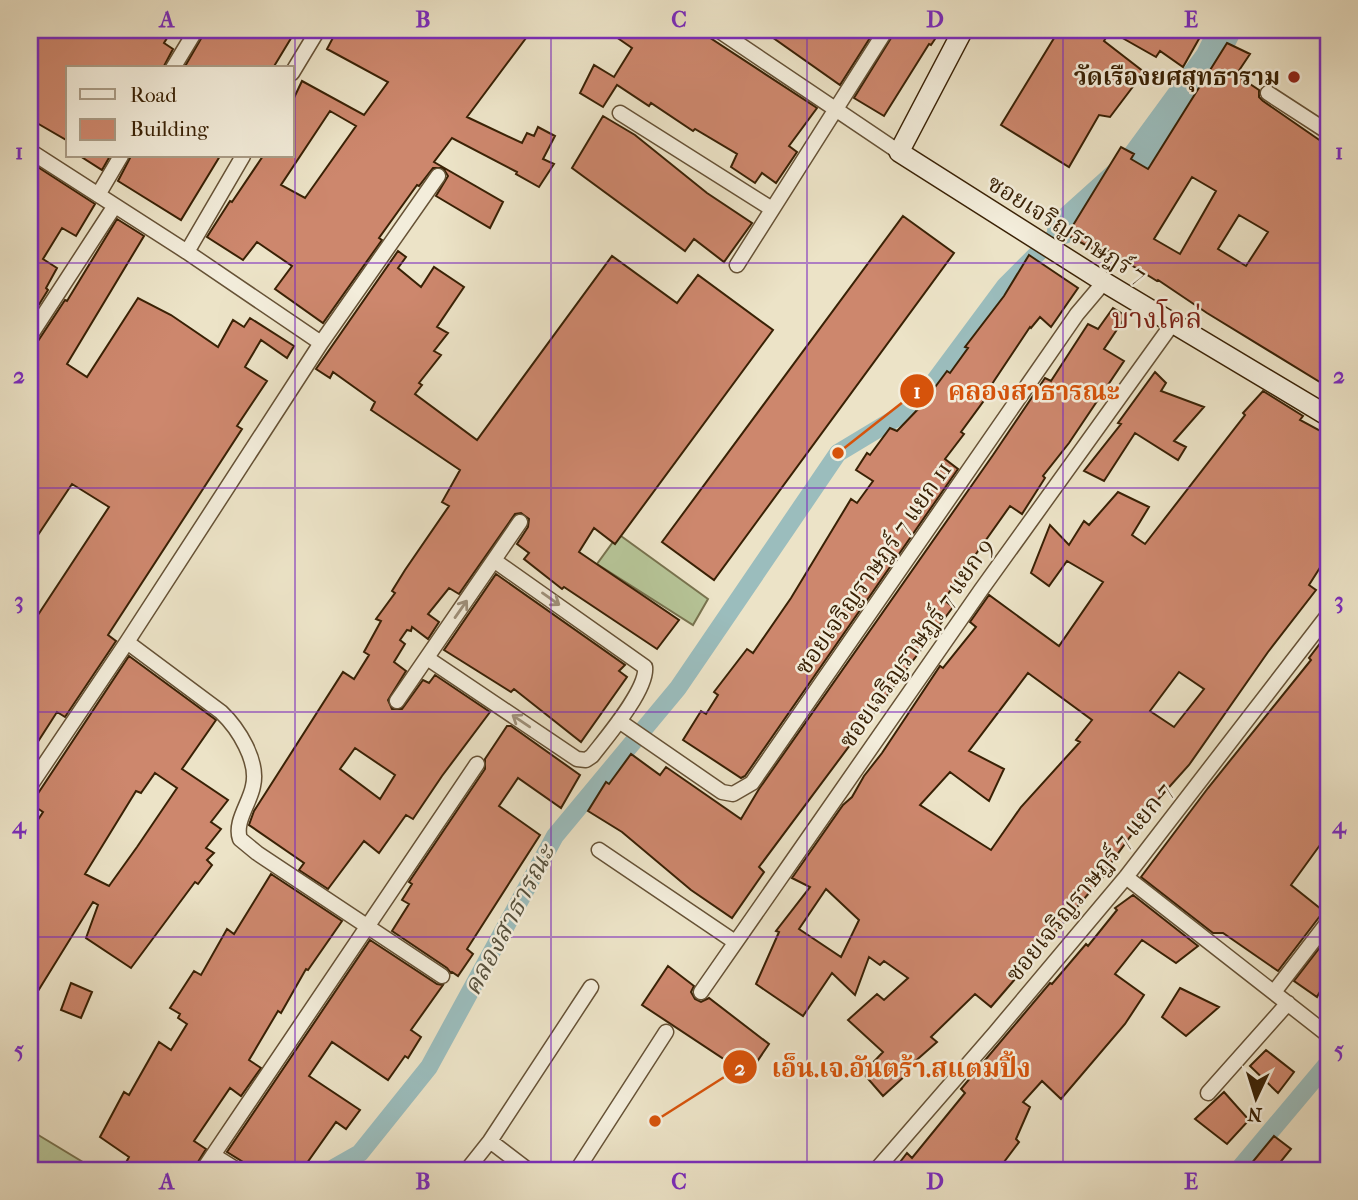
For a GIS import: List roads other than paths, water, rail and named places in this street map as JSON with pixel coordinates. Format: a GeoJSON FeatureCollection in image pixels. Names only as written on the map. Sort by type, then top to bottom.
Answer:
{"type":"FeatureCollection","features":[{"type":"Feature","properties":{"kind":"street"},"geometry":{"type":"LineString","coordinates":[[174,66],[196,30]]}},
{"type":"Feature","properties":{"kind":"street"},"geometry":{"type":"LineString","coordinates":[[294,70],[318,30]]}},
{"type":"Feature","properties":{"kind":"street"},"geometry":{"type":"LineString","coordinates":[[737,265],[886,30]]}},
{"type":"Feature","properties":{"kind":"street"},"geometry":{"type":"LineString","coordinates":[[724,32],[899,152],[963,30]]}},
{"type":"Feature","properties":{"kind":"street"},"geometry":{"type":"LineString","coordinates":[[1268,93],[1328,132]]}},
{"type":"Feature","properties":{"kind":"street"},"geometry":{"type":"LineString","coordinates":[[620,113],[772,209]]}},
{"type":"Feature","properties":{"kind":"street"},"geometry":{"type":"LineString","coordinates":[[30,151],[187,252],[321,343]]}},
{"type":"Feature","properties":{"kind":"street","name":"ซอยเจริญราษฎร์ 7"},"geometry":{"type":"LineString","coordinates":[[899,152],[1104,282],[1328,416]]}},
{"type":"Feature","properties":{"kind":"street"},"geometry":{"type":"LineString","coordinates":[[98,195],[120,158]]}},
{"type":"Feature","properties":{"kind":"street"},"geometry":{"type":"LineString","coordinates":[[187,252],[242,158]]}},
{"type":"Feature","properties":{"kind":"street"},"geometry":{"type":"LineString","coordinates":[[30,786],[321,343],[438,176]]}},
{"type":"Feature","properties":{"kind":"street"},"geometry":{"type":"LineString","coordinates":[[30,336],[114,207]]}},
{"type":"Feature","properties":{"kind":"street","name":"ซอยเจริญราษฎร์ 7 แยก 11"},"geometry":{"type":"LineString","coordinates":[[624,724],[722,792],[733,794],[751,783],[1077,314],[1104,282]]}},
{"type":"Feature","properties":{"kind":"street","name":"ซอยเจริญราษฎร์ 7 แยก 9"},"geometry":{"type":"LineString","coordinates":[[701,992],[973,601],[1173,323]]}},
{"type":"Feature","properties":{"kind":"street"},"geometry":{"type":"LineString","coordinates":[[397,701],[520,522]]}},
{"type":"Feature","properties":{"kind":"street"},"geometry":{"type":"LineString","coordinates":[[427,658],[577,759],[586,760],[592,756],[624,724],[645,679],[645,667],[495,561]]}},
{"type":"Feature","properties":{"kind":"street","name":"ซอยเจริญราษฎร์ 7 แยก 7"},"geometry":{"type":"LineString","coordinates":[[876,1170],[996,1033],[1126,877],[1328,615]]}},
{"type":"Feature","properties":{"kind":"street"},"geometry":{"type":"LineString","coordinates":[[127,642],[221,712],[233,724],[244,744],[254,777],[238,828],[240,839],[442,976]]}},
{"type":"Feature","properties":{"kind":"street"},"geometry":{"type":"LineString","coordinates":[[203,1170],[477,764]]}},
{"type":"Feature","properties":{"kind":"street"},"geometry":{"type":"LineString","coordinates":[[599,850],[734,942]]}},
{"type":"Feature","properties":{"kind":"street"},"geometry":{"type":"LineString","coordinates":[[1126,877],[1328,1035]]}},
{"type":"Feature","properties":{"kind":"street"},"geometry":{"type":"LineString","coordinates":[[1274,992],[1328,922]]}},
{"type":"Feature","properties":{"kind":"street"},"geometry":{"type":"LineString","coordinates":[[467,1170],[591,987]]}},
{"type":"Feature","properties":{"kind":"street"},"geometry":{"type":"LineString","coordinates":[[1208,1093],[1288,1003]]}},
{"type":"Feature","properties":{"kind":"street"},"geometry":{"type":"LineString","coordinates":[[577,1170],[666,1032]]}},
{"type":"Feature","properties":{"kind":"street"},"geometry":{"type":"LineString","coordinates":[[489,1141],[528,1170]]}},
{"type":"Feature","properties":{"kind":"street"},"geometry":{"type":"LineString","coordinates":[[213,1155],[237,1170]]}},
{"type":"Feature","properties":{"kind":"waterway","name":"คลองสาธารณะ"},"geometry":{"type":"LineString","coordinates":[[1063,228],[1132,166],[1211,58],[1225,30]]}},
{"type":"Feature","properties":{"kind":"waterway","name":"คลองสาธารณะ"},"geometry":{"type":"LineString","coordinates":[[330,1170],[360,1153],[429,1067],[555,836],[678,688],[838,453],[916,406],[1005,286],[1063,228]]}},
{"type":"Feature","properties":{"kind":"waterway"},"geometry":{"type":"LineString","coordinates":[[1238,1170],[1328,1063]]}},
{"type":"Feature","properties":{"kind":"place","name":"วัดเรืองยศสุทธาราม"},"geometry":{"type":"Point","coordinates":[1294,77]}},
{"type":"Feature","properties":{"kind":"place","name":"คลองสาธารณะ"},"geometry":{"type":"Point","coordinates":[838,453]}},
{"type":"Feature","properties":{"kind":"place","name":"เอ็น.เจ.อันตร้า.สแตมปิ้ง"},"geometry":{"type":"Point","coordinates":[655,1121]}},
{"type":"Feature","properties":{"kind":"district","name":"บางโคล่"},"geometry":{"type":"Point","coordinates":[1157,318]}}]}
